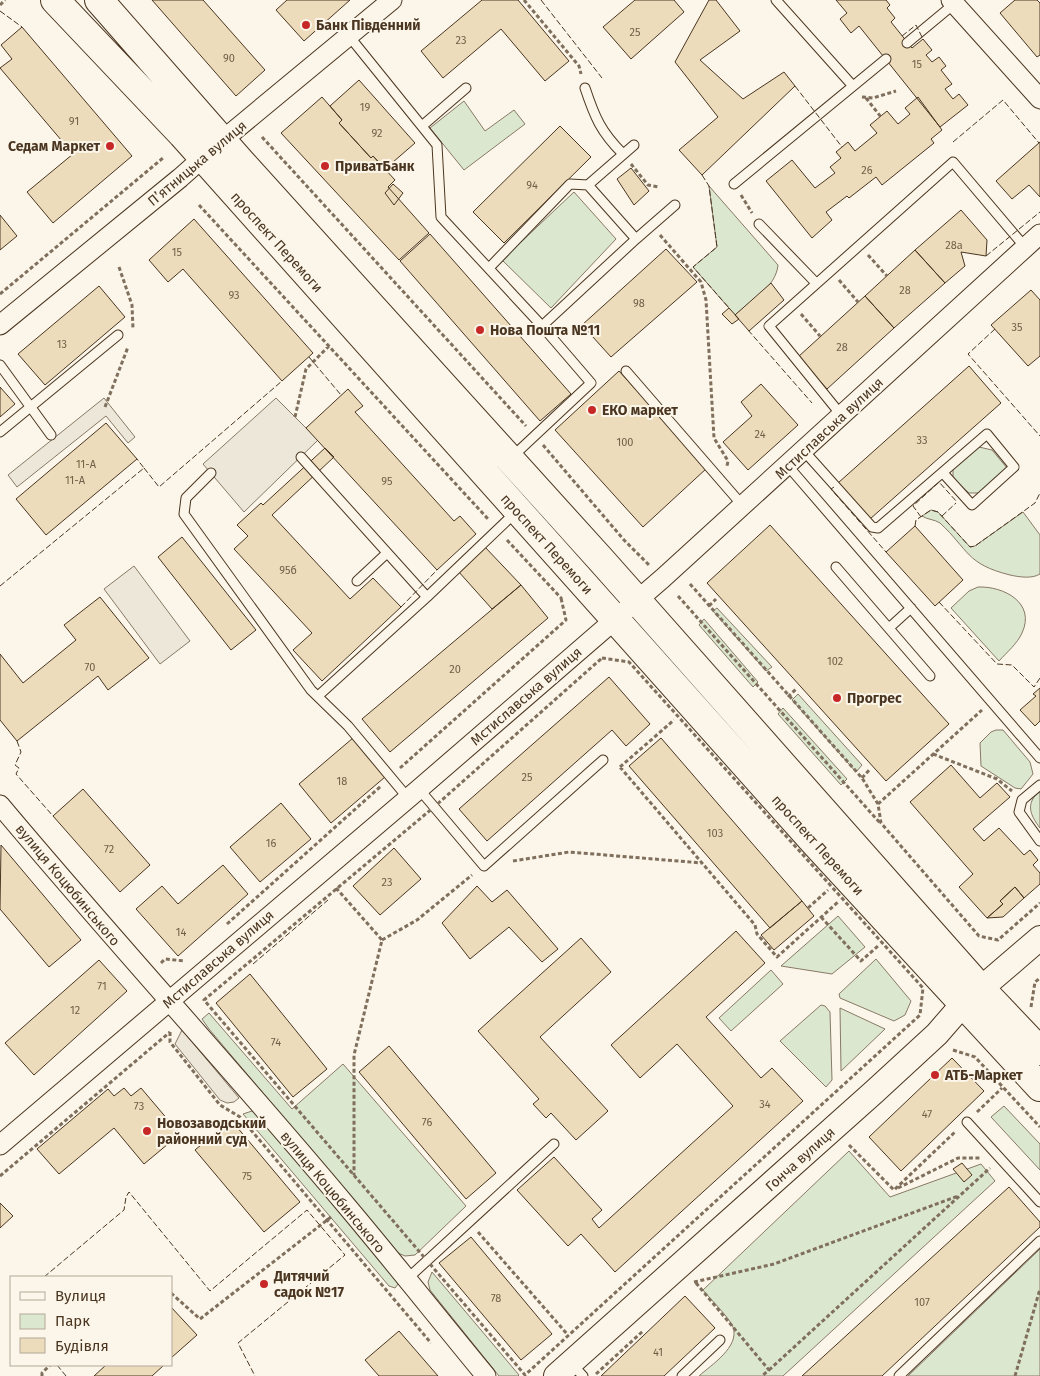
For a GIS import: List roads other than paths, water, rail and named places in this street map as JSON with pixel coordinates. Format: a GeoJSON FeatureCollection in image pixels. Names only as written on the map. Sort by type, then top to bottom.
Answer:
{"type":"FeatureCollection","features":[{"type":"Feature","properties":{"kind":"main road","name":"проспект Перемоги"},"geometry":{"type":"LineString","coordinates":[[55,0],[202,158],[614,619],[972,996],[1040,1051]]}},
{"type":"Feature","properties":{"kind":"main road","name":"проспект Перемоги"},"geometry":{"type":"LineString","coordinates":[[99,0],[224,139],[240,161],[636,601],[972,996],[1040,1087]]}},
{"type":"Feature","properties":{"kind":"street","name":"Пʼятницька вулиця"},"geometry":{"type":"LineString","coordinates":[[0,325],[180,178],[224,139],[392,0]]}},
{"type":"Feature","properties":{"kind":"street"},"geometry":{"type":"LineString","coordinates":[[952,2],[1040,99]]}},
{"type":"Feature","properties":{"kind":"street","name":"Мстиславська вулиця"},"geometry":{"type":"LineString","coordinates":[[0,1145],[320,871],[413,794],[636,601],[744,506],[1040,234]]}},
{"type":"Feature","properties":{"kind":"street","name":"вулиця Коцюбинського"},"geometry":{"type":"LineString","coordinates":[[0,805],[346,1205],[486,1376]]}},
{"type":"Feature","properties":{"kind":"street","name":"Гонча вулиця"},"geometry":{"type":"LineString","coordinates":[[570,1372],[688,1275],[874,1092],[937,1034],[972,996],[1040,938]]}},
{"type":"Feature","properties":{"kind":"lane"},"geometry":{"type":"LineString","coordinates":[[776,0],[852,85]]}},
{"type":"Feature","properties":{"kind":"lane"},"geometry":{"type":"LineString","coordinates":[[907,43],[952,2]]}},
{"type":"Feature","properties":{"kind":"lane"},"geometry":{"type":"LineString","coordinates":[[349,36],[437,145],[441,216],[542,326],[590,383],[510,459]]}},
{"type":"Feature","properties":{"kind":"lane"},"geometry":{"type":"LineString","coordinates":[[734,184],[852,85],[886,59]]}},
{"type":"Feature","properties":{"kind":"lane"},"geometry":{"type":"LineString","coordinates":[[422,126],[466,88]]}},
{"type":"Feature","properties":{"kind":"lane"},"geometry":{"type":"LineString","coordinates":[[585,88],[593,114],[604,135],[623,154]]}},
{"type":"Feature","properties":{"kind":"lane"},"geometry":{"type":"LineString","coordinates":[[489,268],[570,184],[588,185],[634,145]]}},
{"type":"Feature","properties":{"kind":"lane"},"geometry":{"type":"LineString","coordinates":[[842,416],[769,326],[953,162],[1025,247]]}},
{"type":"Feature","properties":{"kind":"lane"},"geometry":{"type":"LineString","coordinates":[[588,185],[636,239]]}},
{"type":"Feature","properties":{"kind":"lane"},"geometry":{"type":"LineString","coordinates":[[542,326],[675,205]]}},
{"type":"Feature","properties":{"kind":"lane"},"geometry":{"type":"LineString","coordinates":[[759,224],[816,283]]}},
{"type":"Feature","properties":{"kind":"lane"},"geometry":{"type":"LineString","coordinates":[[0,432],[118,335]]}},
{"type":"Feature","properties":{"kind":"lane"},"geometry":{"type":"LineString","coordinates":[[0,365],[51,435]]}},
{"type":"Feature","properties":{"kind":"lane"},"geometry":{"type":"LineString","coordinates":[[626,370],[744,506]]}},
{"type":"Feature","properties":{"kind":"lane"},"geometry":{"type":"LineString","coordinates":[[804,451],[872,527],[878,528],[987,434],[1014,467],[972,505],[943,473]]}},
{"type":"Feature","properties":{"kind":"lane"},"geometry":{"type":"LineString","coordinates":[[301,457],[427,597]]}},
{"type":"Feature","properties":{"kind":"lane"},"geometry":{"type":"LineString","coordinates":[[788,466],[1040,758]]}},
{"type":"Feature","properties":{"kind":"lane"},"geometry":{"type":"LineString","coordinates":[[211,473],[186,498],[184,514],[318,696],[348,726],[390,777],[434,807],[484,866],[603,760]]}},
{"type":"Feature","properties":{"kind":"lane"},"geometry":{"type":"LineString","coordinates":[[318,696],[427,597],[517,511]]}},
{"type":"Feature","properties":{"kind":"lane"},"geometry":{"type":"LineString","coordinates":[[357,581],[387,553]]}},
{"type":"Feature","properties":{"kind":"lane"},"geometry":{"type":"LineString","coordinates":[[836,567],[930,676]]}},
{"type":"Feature","properties":{"kind":"lane"},"geometry":{"type":"LineString","coordinates":[[889,628],[911,608]]}},
{"type":"Feature","properties":{"kind":"lane"},"geometry":{"type":"LineString","coordinates":[[1040,785],[1022,800],[1019,812],[1040,841]]}},
{"type":"Feature","properties":{"kind":"lane"},"geometry":{"type":"LineString","coordinates":[[967,1122],[1040,1202]]}},
{"type":"Feature","properties":{"kind":"lane"},"geometry":{"type":"LineString","coordinates":[[406,1280],[554,1144]]}},
{"type":"Feature","properties":{"kind":"lane"},"geometry":{"type":"LineString","coordinates":[[899,1376],[1040,1241]]}},
{"type":"Feature","properties":{"kind":"lane"},"geometry":{"type":"LineString","coordinates":[[682,1376],[720,1340]]}},
{"type":"Feature","properties":{"kind":"place","name":"Банк Південний"},"geometry":{"type":"Point","coordinates":[306,25]}},
{"type":"Feature","properties":{"kind":"place","name":"Седам Маркет"},"geometry":{"type":"Point","coordinates":[110,146]}},
{"type":"Feature","properties":{"kind":"place","name":"ПриватБанк"},"geometry":{"type":"Point","coordinates":[325,166]}},
{"type":"Feature","properties":{"kind":"place","name":"Нова Пошта №11"},"geometry":{"type":"Point","coordinates":[480,330]}},
{"type":"Feature","properties":{"kind":"place","name":"ЕКО маркет"},"geometry":{"type":"Point","coordinates":[592,410]}},
{"type":"Feature","properties":{"kind":"place","name":"Прогрес"},"geometry":{"type":"Point","coordinates":[837,698]}},
{"type":"Feature","properties":{"kind":"place","name":"АТБ-Маркет"},"geometry":{"type":"Point","coordinates":[935,1075]}},
{"type":"Feature","properties":{"kind":"place","name":"Новозаводський районний суд"},"geometry":{"type":"Point","coordinates":[147,1131]}},
{"type":"Feature","properties":{"kind":"place","name":"Дитячий садок №17"},"geometry":{"type":"Point","coordinates":[264,1284]}}]}
